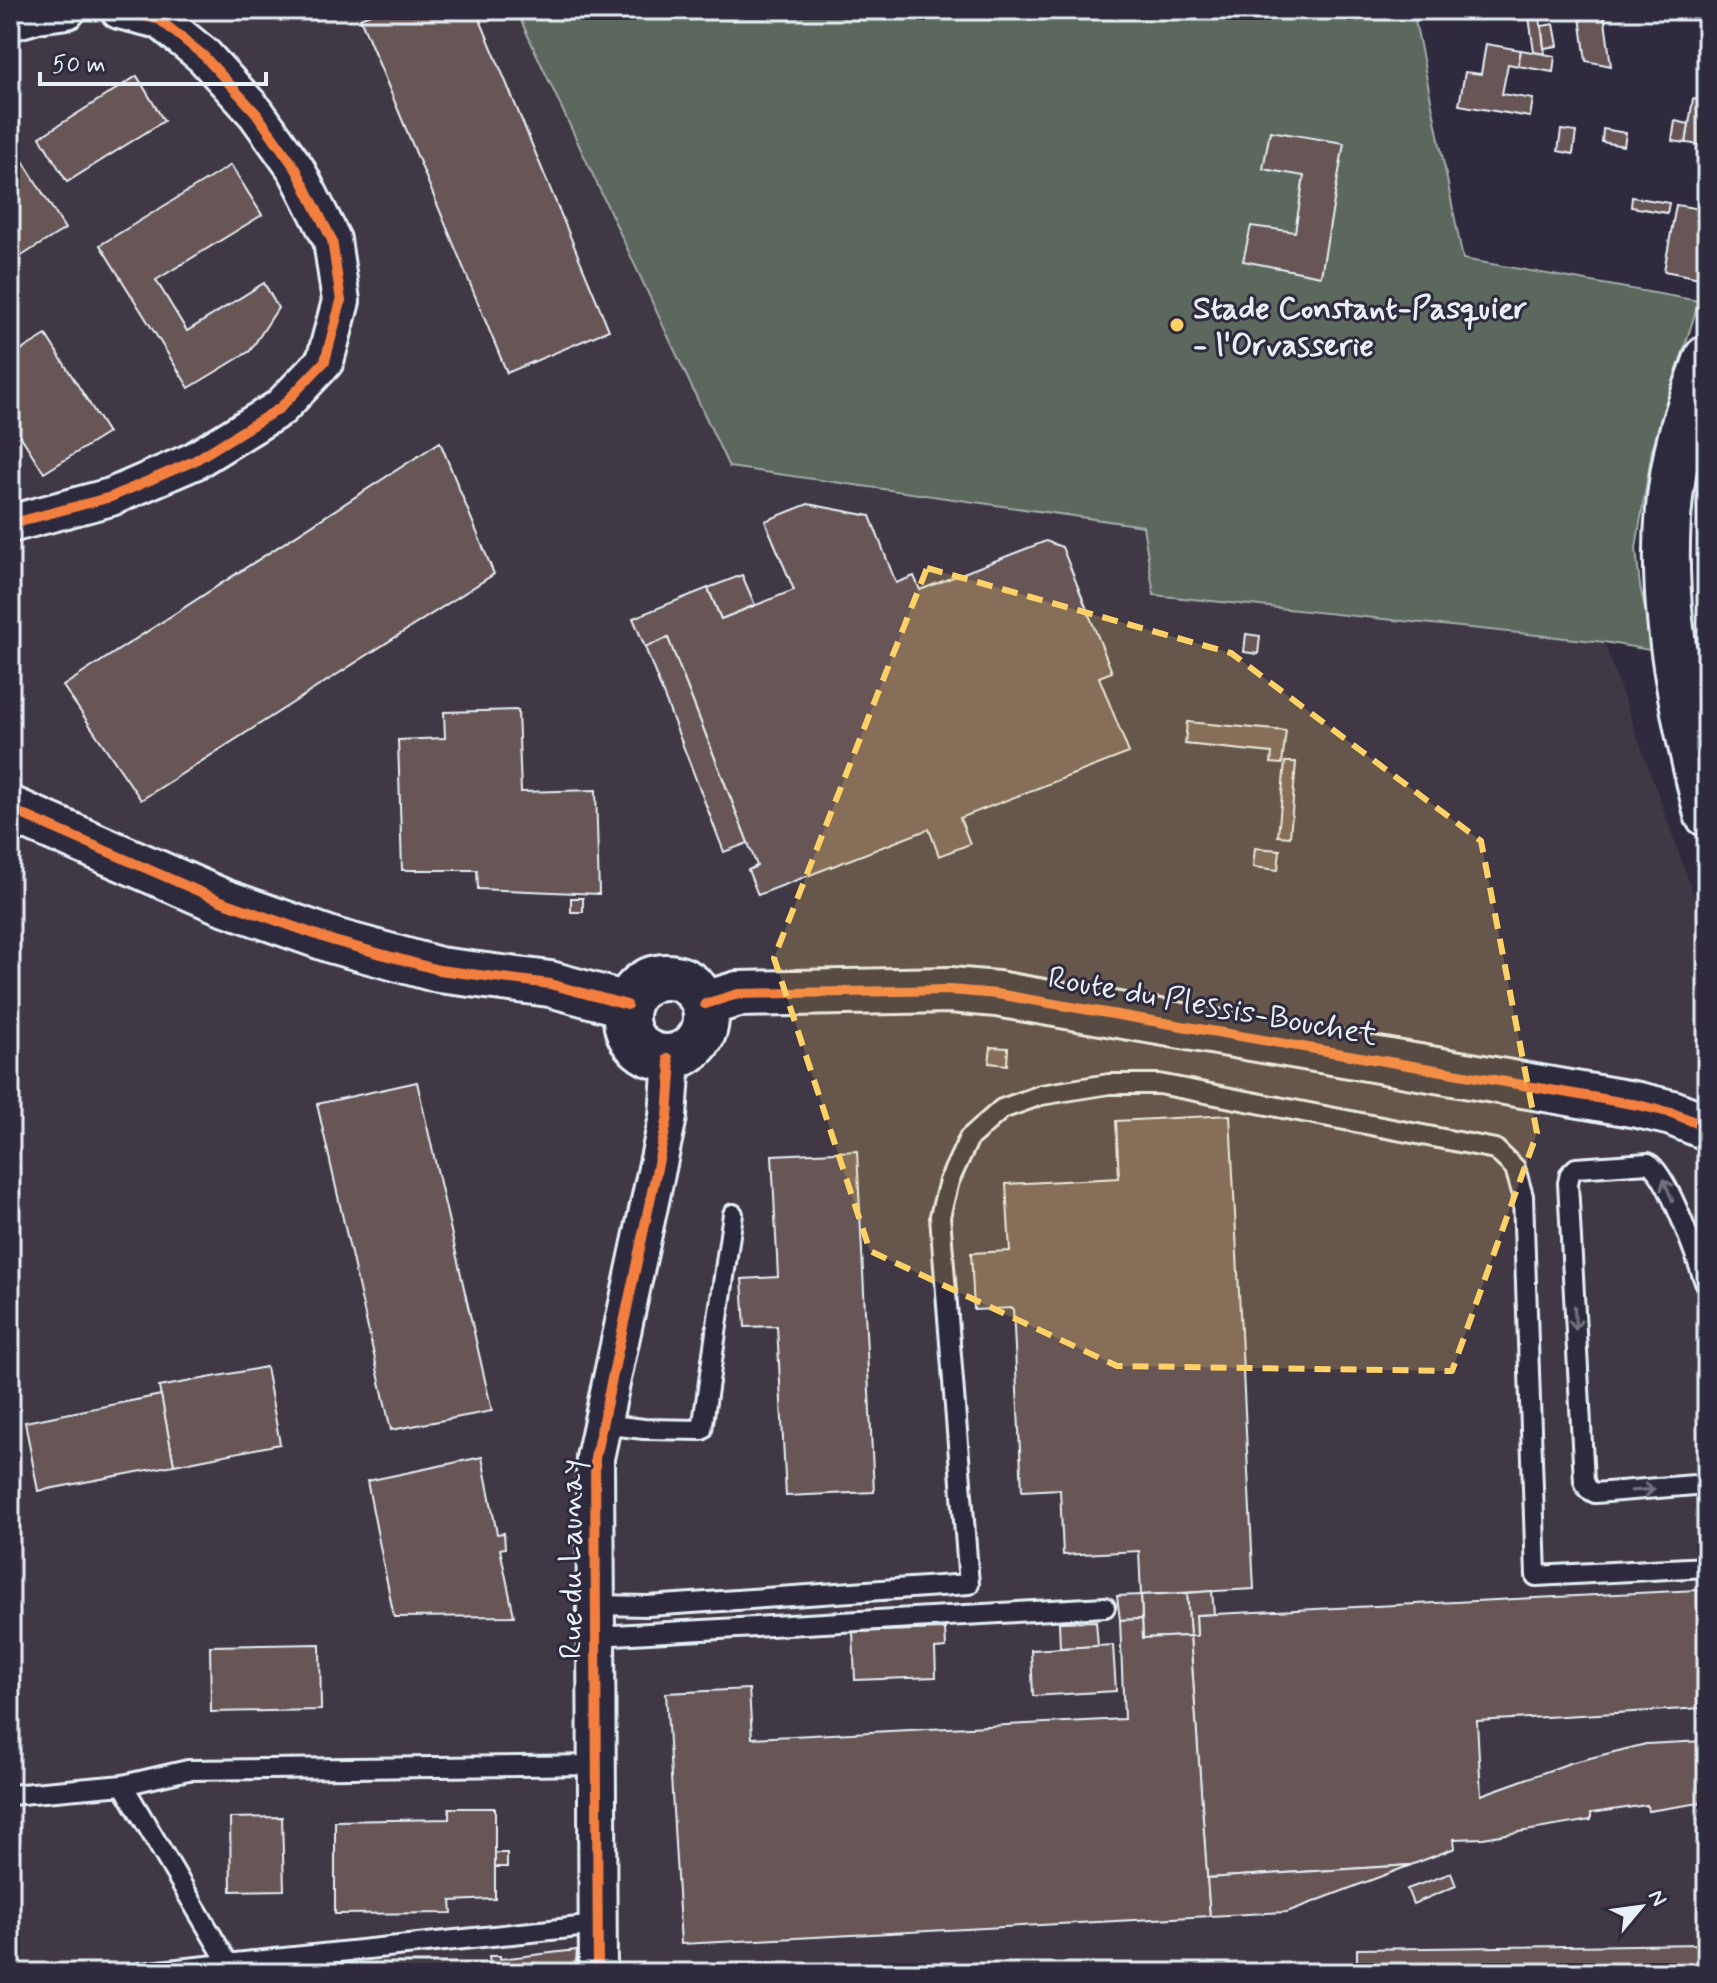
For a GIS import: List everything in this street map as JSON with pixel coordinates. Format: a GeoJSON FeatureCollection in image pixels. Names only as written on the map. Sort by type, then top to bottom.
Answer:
{"type":"FeatureCollection","features":[{"type":"Feature","properties":{"kind":"street"},"geometry":{"type":"LineString","coordinates":[[10,22],[67,10]]}},
{"type":"Feature","properties":{"kind":"street"},"geometry":{"type":"LineString","coordinates":[[10,524],[111,497],[194,461],[280,408],[325,361],[341,301],[332,240],[296,169],[256,113],[204,56],[160,20],[119,10]]}},
{"type":"Feature","properties":{"kind":"street"},"geometry":{"type":"LineString","coordinates":[[1707,358],[1683,428],[1671,489],[1666,549],[1671,636],[1686,728],[1707,814]]}},
{"type":"Feature","properties":{"kind":"street"},"geometry":{"type":"LineString","coordinates":[[10,809],[221,901],[334,941],[439,970],[550,984],[627,1005]]}},
{"type":"Feature","properties":{"kind":"street"},"geometry":{"type":"LineString","coordinates":[[665,976],[678,978],[699,993],[705,1004],[705,1029],[700,1040],[680,1055],[655,1057],[634,1042],[627,1031],[627,1005],[641,984],[665,976]]}},
{"type":"Feature","properties":{"kind":"street","name":"Route du Plessis-Bouchet"},"geometry":{"type":"LineString","coordinates":[[705,1004],[738,994],[950,990],[997,994],[1638,1105],[1672,1113],[1707,1129]]}},
{"type":"Feature","properties":{"kind":"street","name":"Rue du Launay"},"geometry":{"type":"LineString","coordinates":[[598,1973],[595,1458],[668,1117],[671,1073],[668,1058]]}},
{"type":"Feature","properties":{"kind":"street"},"geometry":{"type":"LineString","coordinates":[[1707,1129],[1707,1161]]}},
{"type":"Feature","properties":{"kind":"lane"},"geometry":{"type":"LineString","coordinates":[[596,1620],[648,1606],[969,1584],[940,1216],[949,1181],[969,1138],[1002,1109],[1041,1095],[1109,1084],[1159,1084],[1495,1149],[1515,1168],[1523,1196],[1536,1576],[1707,1567]]}},
{"type":"Feature","properties":{"kind":"lane"},"geometry":{"type":"LineString","coordinates":[[1707,1288],[1676,1207],[1656,1167],[1648,1163],[1576,1168],[1570,1174],[1584,1481],[1588,1489],[1595,1493],[1707,1484]]}},
{"type":"Feature","properties":{"kind":"lane"},"geometry":{"type":"LineString","coordinates":[[602,1424],[644,1429],[702,1430],[733,1214]]}},
{"type":"Feature","properties":{"kind":"lane"},"geometry":{"type":"LineString","coordinates":[[596,1620],[1105,1607]]}},
{"type":"Feature","properties":{"kind":"lane"},"geometry":{"type":"LineString","coordinates":[[10,1795],[123,1785],[188,1770],[597,1765]]}},
{"type":"Feature","properties":{"kind":"lane"},"geometry":{"type":"LineString","coordinates":[[123,1785],[228,1963]]}},
{"type":"Feature","properties":{"kind":"lane"},"geometry":{"type":"LineString","coordinates":[[140,1973],[598,1925]]}},
{"type":"Feature","properties":{"kind":"highlighted area"},"geometry":{"type":"Polygon","coordinates":[[[927,568],[1231,653],[1481,841],[1537,1133],[1452,1371],[1117,1366],[870,1251],[774,958],[927,568]]]}},
{"type":"Feature","properties":{"kind":"shaded area"},"geometry":{"type":"Polygon","coordinates":[[[10,10],[516,10],[730,467],[1143,526],[1154,595],[1604,642],[1707,932],[1707,1973],[10,1973],[10,10]]]}},
{"type":"Feature","properties":{"kind":"shaded area","name":"Stade Constant-Pasquier - l'Orvasserie"},"geometry":{"type":"Polygon","coordinates":[[[516,10],[1413,10],[1463,259],[1699,301],[1652,450],[1636,548],[1640,586],[1655,651],[1604,642],[1154,595],[1143,526],[729,467],[516,10]]]}},
{"type":"Feature","properties":{"kind":"shaded area"},"geometry":{"type":"Polygon","coordinates":[[[1707,458],[1707,657],[1700,616],[1697,499],[1707,458]]]}},
{"type":"Feature","properties":{"kind":"building"},"geometry":{"type":"Polygon","coordinates":[[[380,10],[476,10],[609,330],[507,373],[360,18],[380,10]]]}},
{"type":"Feature","properties":{"kind":"building"},"geometry":{"type":"Polygon","coordinates":[[[1528,10],[1539,10],[1545,54],[1534,52],[1528,10]]]}},
{"type":"Feature","properties":{"kind":"building"},"geometry":{"type":"Polygon","coordinates":[[[1604,13],[1611,66],[1586,61],[1580,17],[1604,13]]]}},
{"type":"Feature","properties":{"kind":"building"},"geometry":{"type":"Polygon","coordinates":[[[1554,24],[1558,46],[1544,48],[1542,26],[1554,24]]]}},
{"type":"Feature","properties":{"kind":"building"},"geometry":{"type":"Polygon","coordinates":[[[1486,44],[1521,50],[1518,66],[1508,64],[1502,94],[1533,99],[1530,117],[1459,105],[1465,72],[1481,74],[1486,44]]]}},
{"type":"Feature","properties":{"kind":"building"},"geometry":{"type":"Polygon","coordinates":[[[1521,50],[1555,56],[1553,72],[1518,66],[1521,50]]]}},
{"type":"Feature","properties":{"kind":"building"},"geometry":{"type":"Polygon","coordinates":[[[137,76],[164,121],[67,182],[40,137],[137,76]]]}},
{"type":"Feature","properties":{"kind":"building"},"geometry":{"type":"Polygon","coordinates":[[[1693,99],[1707,101],[1707,146],[1686,143],[1693,99]]]}},
{"type":"Feature","properties":{"kind":"building"},"geometry":{"type":"Polygon","coordinates":[[[1675,121],[1689,124],[1686,143],[1672,141],[1675,121]]]}},
{"type":"Feature","properties":{"kind":"building"},"geometry":{"type":"Polygon","coordinates":[[[1603,129],[1626,133],[1624,146],[1602,142],[1603,129]]]}},
{"type":"Feature","properties":{"kind":"building"},"geometry":{"type":"Polygon","coordinates":[[[1561,130],[1576,132],[1573,154],[1558,151],[1561,130]]]}},
{"type":"Feature","properties":{"kind":"building"},"geometry":{"type":"Polygon","coordinates":[[[1270,131],[1344,143],[1321,276],[1243,261],[1251,226],[1295,232],[1304,176],[1263,169],[1270,131]]]}},
{"type":"Feature","properties":{"kind":"building"},"geometry":{"type":"Polygon","coordinates":[[[23,161],[65,229],[10,263],[10,169],[23,161]]]}},
{"type":"Feature","properties":{"kind":"building"},"geometry":{"type":"Polygon","coordinates":[[[231,165],[262,215],[156,280],[187,331],[264,283],[278,308],[250,351],[189,388],[100,245],[231,165]]]}},
{"type":"Feature","properties":{"kind":"building"},"geometry":{"type":"Polygon","coordinates":[[[1632,197],[1669,203],[1667,213],[1631,207],[1632,197]]]}},
{"type":"Feature","properties":{"kind":"building"},"geometry":{"type":"Polygon","coordinates":[[[1676,205],[1707,210],[1707,237],[1700,278],[1664,271],[1676,205]]]}},
{"type":"Feature","properties":{"kind":"building"},"geometry":{"type":"Polygon","coordinates":[[[46,335],[108,433],[44,473],[18,432],[10,438],[10,357],[46,335]]]}},
{"type":"Feature","properties":{"kind":"building"},"geometry":{"type":"Polygon","coordinates":[[[440,442],[494,574],[141,800],[63,686],[440,442]]]}},
{"type":"Feature","properties":{"kind":"building"},"geometry":{"type":"Polygon","coordinates":[[[808,504],[870,516],[896,583],[914,576],[920,590],[1046,541],[1062,547],[1112,672],[1099,677],[1129,753],[960,818],[970,844],[939,856],[929,829],[758,895],[748,870],[757,866],[668,638],[645,647],[633,618],[708,588],[721,619],[794,590],[765,521],[808,504]]]}},
{"type":"Feature","properties":{"kind":"building"},"geometry":{"type":"Polygon","coordinates":[[[742,575],[755,605],[721,619],[708,588],[742,575]]]}},
{"type":"Feature","properties":{"kind":"building"},"geometry":{"type":"Polygon","coordinates":[[[1246,634],[1260,636],[1258,654],[1244,652],[1246,634]]]}},
{"type":"Feature","properties":{"kind":"building"},"geometry":{"type":"Polygon","coordinates":[[[668,638],[748,843],[724,852],[645,647],[668,638]]]}},
{"type":"Feature","properties":{"kind":"building"},"geometry":{"type":"Polygon","coordinates":[[[518,710],[521,792],[596,790],[599,894],[478,889],[477,870],[402,870],[398,740],[445,738],[444,712],[518,710]]]}},
{"type":"Feature","properties":{"kind":"building"},"geometry":{"type":"Polygon","coordinates":[[[1187,722],[1286,731],[1282,764],[1271,763],[1272,753],[1185,744],[1187,722]]]}},
{"type":"Feature","properties":{"kind":"building"},"geometry":{"type":"Polygon","coordinates":[[[1285,762],[1296,762],[1290,837],[1278,836],[1285,762]]]}},
{"type":"Feature","properties":{"kind":"building"},"geometry":{"type":"Polygon","coordinates":[[[1255,848],[1280,850],[1278,870],[1253,867],[1255,848]]]}},
{"type":"Feature","properties":{"kind":"building"},"geometry":{"type":"Polygon","coordinates":[[[571,898],[583,898],[583,912],[571,912],[571,898]]]}},
{"type":"Feature","properties":{"kind":"building"},"geometry":{"type":"Polygon","coordinates":[[[991,1047],[1008,1048],[1007,1065],[989,1063],[991,1047]]]}},
{"type":"Feature","properties":{"kind":"building"},"geometry":{"type":"Polygon","coordinates":[[[417,1082],[492,1411],[391,1430],[317,1104],[417,1082]]]}},
{"type":"Feature","properties":{"kind":"building"},"geometry":{"type":"Polygon","coordinates":[[[1230,1115],[1254,1589],[1141,1595],[1139,1551],[1063,1555],[1060,1489],[1022,1491],[1013,1308],[974,1310],[971,1253],[1010,1251],[1006,1184],[1119,1178],[1116,1121],[1230,1115]]]}},
{"type":"Feature","properties":{"kind":"building"},"geometry":{"type":"Polygon","coordinates":[[[857,1151],[874,1492],[786,1496],[777,1326],[745,1327],[742,1279],[778,1277],[772,1155],[857,1151]]]}},
{"type":"Feature","properties":{"kind":"building"},"geometry":{"type":"Polygon","coordinates":[[[266,1367],[280,1444],[174,1465],[159,1387],[266,1367]]]}},
{"type":"Feature","properties":{"kind":"building"},"geometry":{"type":"Polygon","coordinates":[[[161,1395],[174,1465],[38,1491],[25,1422],[161,1395]]]}},
{"type":"Feature","properties":{"kind":"building"},"geometry":{"type":"Polygon","coordinates":[[[482,1457],[497,1534],[504,1533],[505,1548],[500,1549],[514,1616],[394,1617],[367,1481],[482,1457]]]}},
{"type":"Feature","properties":{"kind":"building"},"geometry":{"type":"Polygon","coordinates":[[[1697,1590],[1703,1708],[1477,1721],[1481,1795],[1570,1763],[1646,1744],[1704,1741],[1707,1802],[1648,1811],[1647,1805],[1591,1813],[1591,1820],[1483,1838],[1454,1839],[1455,1848],[1411,1865],[1207,1878],[1190,1636],[1197,1636],[1196,1615],[1697,1590]]]}},
{"type":"Feature","properties":{"kind":"building"},"geometry":{"type":"Polygon","coordinates":[[[1212,1591],[1214,1614],[1196,1615],[1197,1636],[1190,1636],[1187,1593],[1212,1591]]]}},
{"type":"Feature","properties":{"kind":"building"},"geometry":{"type":"Polygon","coordinates":[[[1187,1593],[1190,1636],[1143,1638],[1141,1595],[1187,1593]]]}},
{"type":"Feature","properties":{"kind":"building"},"geometry":{"type":"Polygon","coordinates":[[[1141,1595],[1142,1619],[1120,1620],[1117,1596],[1141,1595]]]}},
{"type":"Feature","properties":{"kind":"building"},"geometry":{"type":"Polygon","coordinates":[[[1142,1619],[1143,1638],[1190,1636],[1210,1916],[681,1944],[666,1693],[749,1689],[752,1738],[1124,1719],[1120,1620],[1142,1619]]]}},
{"type":"Feature","properties":{"kind":"building"},"geometry":{"type":"Polygon","coordinates":[[[1096,1621],[1098,1646],[1060,1648],[1059,1622],[1096,1621]]]}},
{"type":"Feature","properties":{"kind":"building"},"geometry":{"type":"Polygon","coordinates":[[[945,1629],[946,1648],[935,1649],[936,1677],[855,1680],[853,1632],[945,1629]]]}},
{"type":"Feature","properties":{"kind":"building"},"geometry":{"type":"Polygon","coordinates":[[[320,1644],[321,1710],[211,1712],[210,1646],[320,1644]]]}},
{"type":"Feature","properties":{"kind":"building"},"geometry":{"type":"Polygon","coordinates":[[[1113,1645],[1116,1691],[1033,1696],[1031,1650],[1113,1645]]]}},
{"type":"Feature","properties":{"kind":"building"},"geometry":{"type":"Polygon","coordinates":[[[449,1808],[495,1808],[495,1899],[451,1901],[452,1913],[335,1914],[335,1821],[449,1819],[449,1808]]]}},
{"type":"Feature","properties":{"kind":"building"},"geometry":{"type":"Polygon","coordinates":[[[282,1817],[284,1890],[231,1891],[230,1818],[282,1817]]]}},
{"type":"Feature","properties":{"kind":"building"},"geometry":{"type":"Polygon","coordinates":[[[495,1853],[507,1853],[507,1867],[495,1867],[495,1853]]]}},
{"type":"Feature","properties":{"kind":"building"},"geometry":{"type":"Polygon","coordinates":[[[1411,1865],[1287,1912],[1210,1916],[1207,1878],[1411,1865]]]}},
{"type":"Feature","properties":{"kind":"building"},"geometry":{"type":"Polygon","coordinates":[[[1451,1873],[1456,1886],[1413,1904],[1407,1889],[1451,1873]]]}},
{"type":"Feature","properties":{"kind":"building"},"geometry":{"type":"Polygon","coordinates":[[[1703,1944],[1704,1973],[1357,1973],[1357,1949],[1703,1944]]]}},
{"type":"Feature","properties":{"kind":"building"},"geometry":{"type":"Polygon","coordinates":[[[577,1950],[575,1973],[501,1973],[500,1967],[490,1967],[489,1956],[500,1956],[500,1959],[577,1950]]]}},
{"type":"Feature","properties":{"kind":"building"},"geometry":{"type":"Polygon","coordinates":[[[1324,1969],[1324,1973],[1106,1973],[1324,1969]]]}},
{"type":"Feature","properties":{"kind":"cycle path"},"geometry":{"type":"LineString","coordinates":[[10,524],[111,497],[194,461],[280,408],[325,361],[341,301],[332,240],[296,169],[256,113],[204,56],[160,20],[119,10]]}},
{"type":"Feature","properties":{"kind":"cycle path"},"geometry":{"type":"LineString","coordinates":[[10,809],[221,901],[334,941],[439,970],[550,984],[627,1005]]}},
{"type":"Feature","properties":{"kind":"cycle path"},"geometry":{"type":"LineString","coordinates":[[705,1004],[738,994],[950,990],[997,994],[1638,1105],[1672,1113],[1707,1127]]}},
{"type":"Feature","properties":{"kind":"cycle path"},"geometry":{"type":"LineString","coordinates":[[598,1973],[595,1458],[668,1117],[671,1073],[668,1058]]}},
{"type":"Feature","properties":{"kind":"place","name":"Stade Constant-Pasquier - l'Orvasserie"},"geometry":{"type":"Point","coordinates":[1177,325]}}]}
